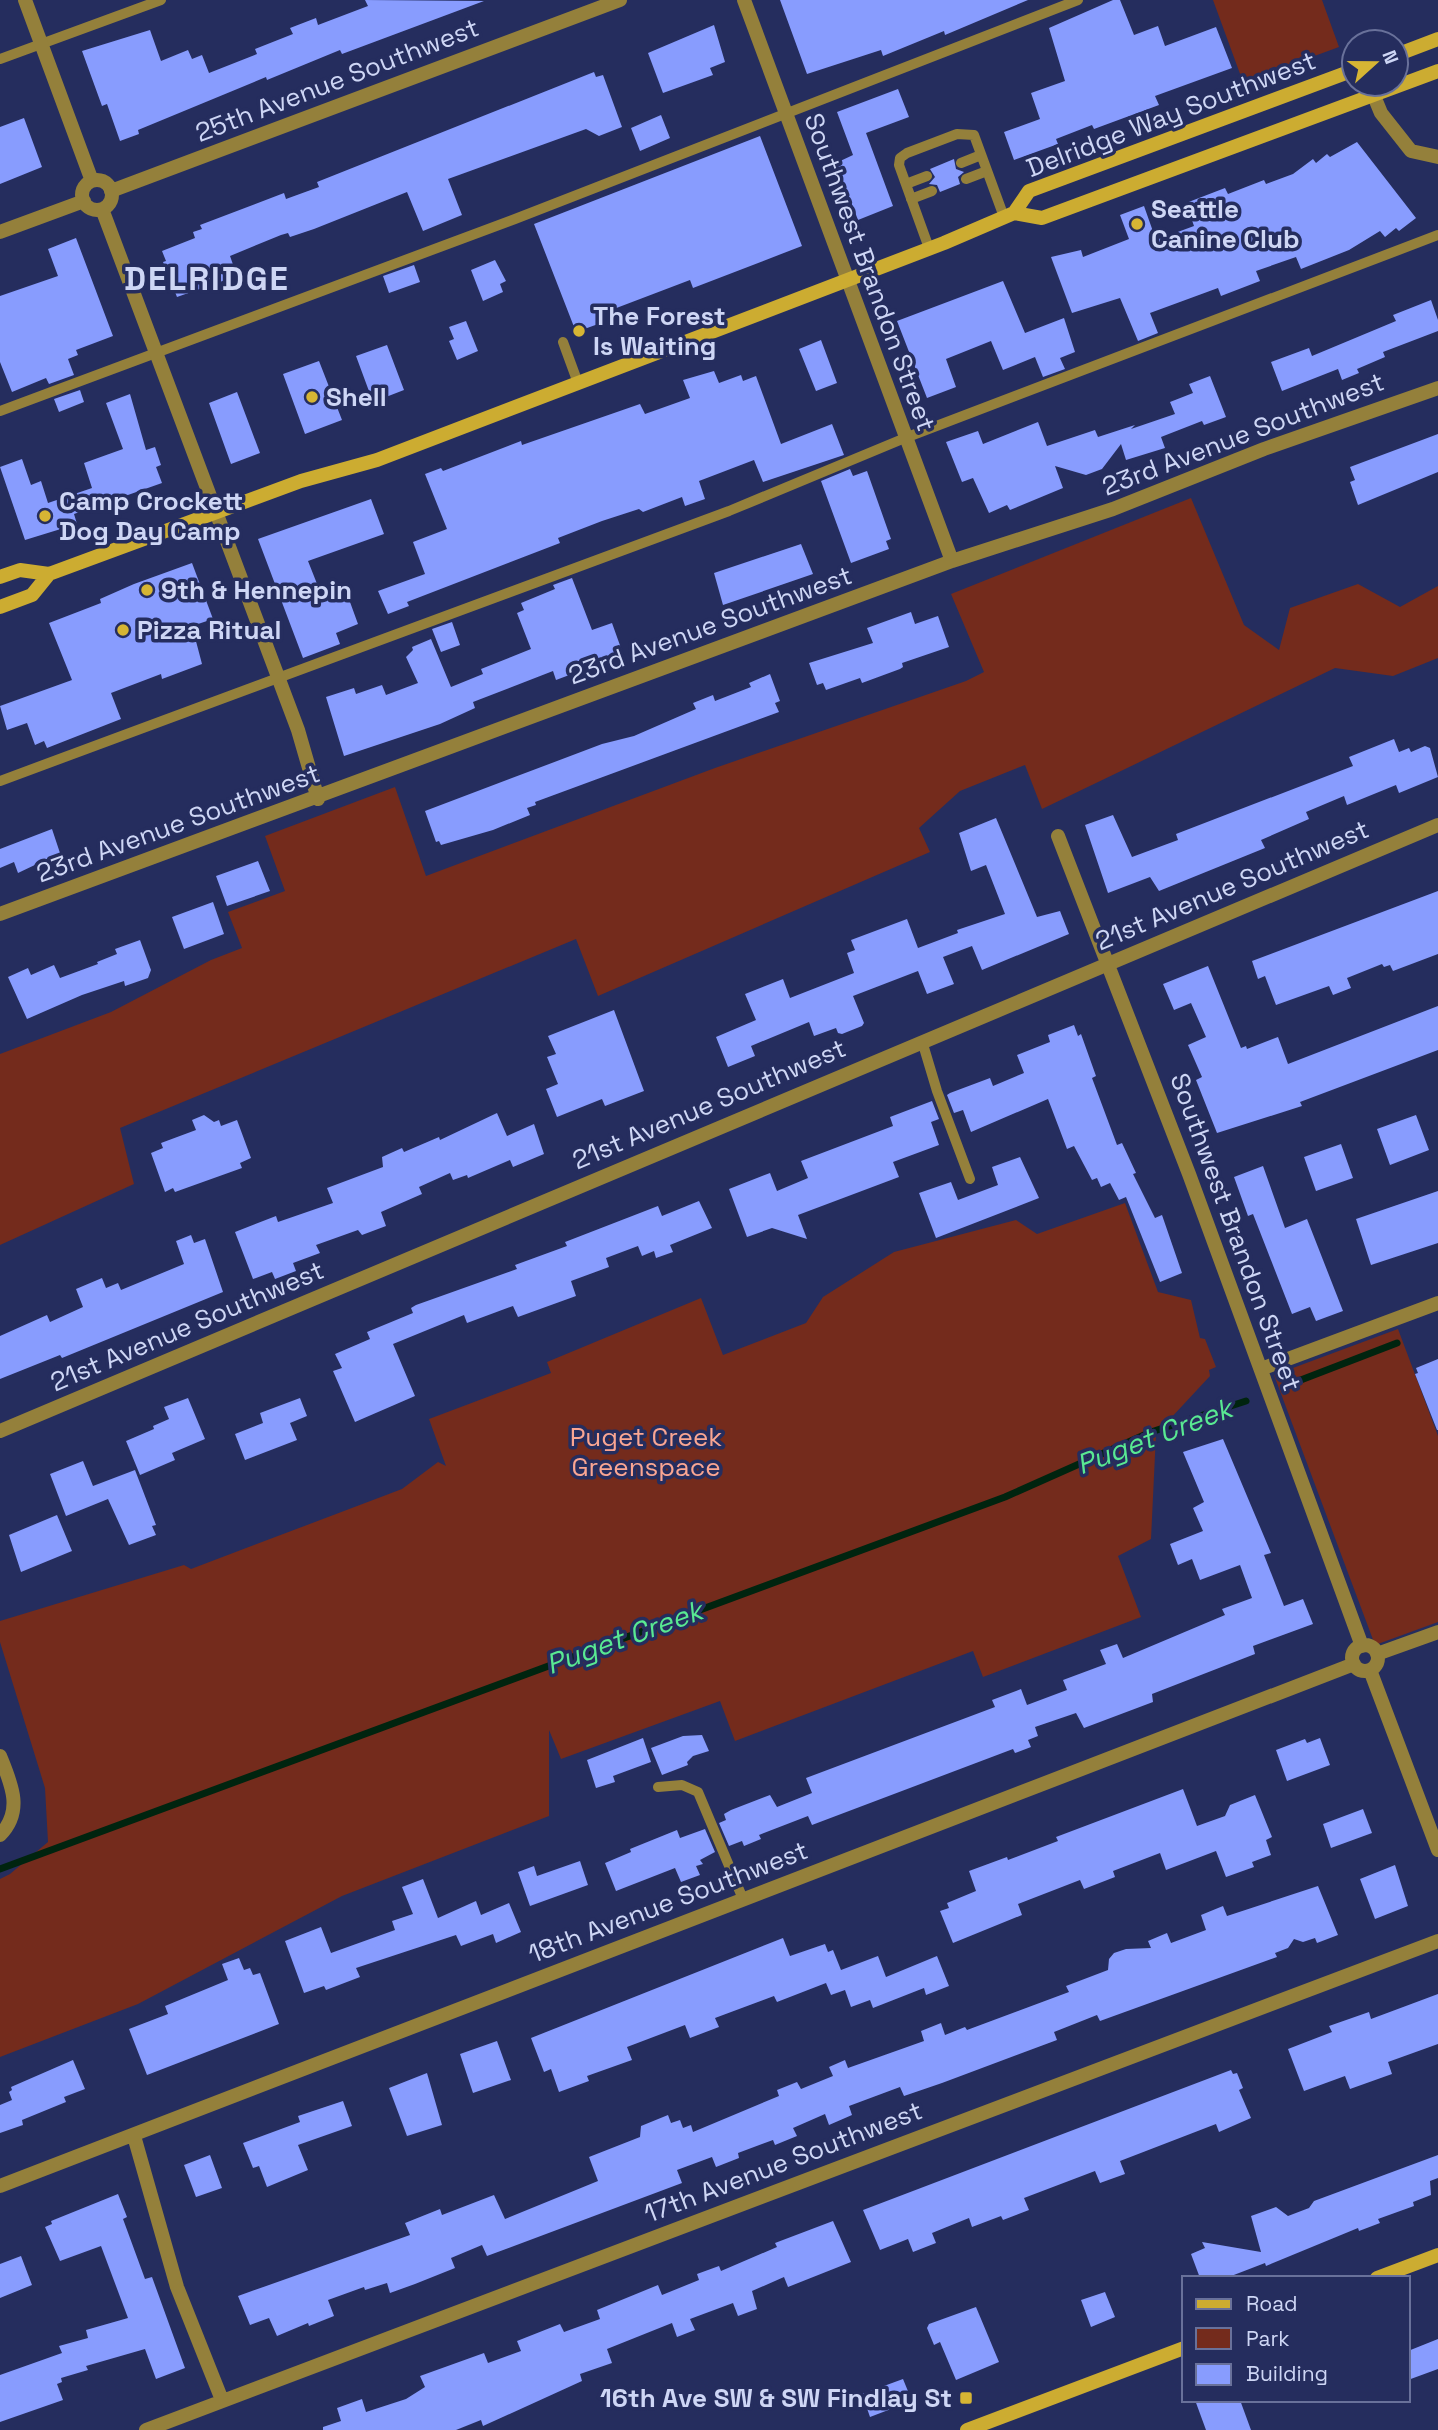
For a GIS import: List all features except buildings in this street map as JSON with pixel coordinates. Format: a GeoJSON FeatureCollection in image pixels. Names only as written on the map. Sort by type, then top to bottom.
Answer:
{"type":"FeatureCollection","features":[{"type":"Feature","properties":{"kind":"main road"},"geometry":{"type":"LineString","coordinates":[[1410,50],[1438,39]]}},
{"type":"Feature","properties":{"kind":"main road","name":"Delridge Way Southwest"},"geometry":{"type":"LineString","coordinates":[[1410,79],[1438,71]]}},
{"type":"Feature","properties":{"kind":"main road","name":"Delridge Way Southwest"},"geometry":{"type":"LineString","coordinates":[[0,578],[20,570],[49,574],[301,481],[377,460],[929,248],[1009,215],[1030,191],[1340,76]]}},
{"type":"Feature","properties":{"kind":"main road","name":"Delridge Way Southwest"},"geometry":{"type":"LineString","coordinates":[[1009,215],[1042,218],[1350,98]]}},
{"type":"Feature","properties":{"kind":"main road","name":"Delridge Way Southwest"},"geometry":{"type":"LineString","coordinates":[[0,607],[33,594],[49,574]]}},
{"type":"Feature","properties":{"kind":"main road"},"geometry":{"type":"LineString","coordinates":[[1382,2276],[1438,2255]]}},
{"type":"Feature","properties":{"kind":"main road"},"geometry":{"type":"LineString","coordinates":[[967,2430],[1182,2349]]}},
{"type":"Feature","properties":{"kind":"street"},"geometry":{"type":"LineString","coordinates":[[25,0],[92,181]]}},
{"type":"Feature","properties":{"kind":"street","name":"25th Avenue Southwest"},"geometry":{"type":"LineString","coordinates":[[111,191],[620,0]]}},
{"type":"Feature","properties":{"kind":"street","name":"Southwest Brandon Street"},"geometry":{"type":"LineString","coordinates":[[744,0],[952,561]]}},
{"type":"Feature","properties":{"kind":"street"},"geometry":{"type":"LineString","coordinates":[[1374,98],[1381,113],[1411,152],[1438,157]]}},
{"type":"Feature","properties":{"kind":"street"},"geometry":{"type":"LineString","coordinates":[[92,181],[104,182],[111,191],[109,204],[102,209],[91,209],[83,201],[84,188],[92,181]]}},
{"type":"Feature","properties":{"kind":"street"},"geometry":{"type":"LineString","coordinates":[[0,232],[83,201]]}},
{"type":"Feature","properties":{"kind":"street"},"geometry":{"type":"LineString","coordinates":[[102,209],[298,730],[318,799]]}},
{"type":"Feature","properties":{"kind":"street","name":"23rd Avenue Southwest"},"geometry":{"type":"LineString","coordinates":[[0,914],[318,799],[952,561],[1113,509],[1264,449],[1438,388]]}},
{"type":"Feature","properties":{"kind":"street","name":"21st Avenue Southwest"},"geometry":{"type":"LineString","coordinates":[[0,1431],[1438,825]]}},
{"type":"Feature","properties":{"kind":"street","name":"Southwest Brandon Street"},"geometry":{"type":"LineString","coordinates":[[1058,836],[1109,964],[1362,1646]]}},
{"type":"Feature","properties":{"kind":"street"},"geometry":{"type":"LineString","coordinates":[[1261,1369],[1438,1303]]}},
{"type":"Feature","properties":{"kind":"street"},"geometry":{"type":"LineString","coordinates":[[1377,1654],[1438,1632]]}},
{"type":"Feature","properties":{"kind":"street"},"geometry":{"type":"LineString","coordinates":[[1362,1646],[1370,1647],[1377,1654],[1377,1661],[1370,1670],[1360,1670],[1354,1664],[1353,1653],[1362,1646]]}},
{"type":"Feature","properties":{"kind":"street","name":"18th Avenue Southwest"},"geometry":{"type":"LineString","coordinates":[[0,2186],[1354,1664]]}},
{"type":"Feature","properties":{"kind":"street"},"geometry":{"type":"LineString","coordinates":[[1370,1670],[1438,1850]]}},
{"type":"Feature","properties":{"kind":"street"},"geometry":{"type":"LineString","coordinates":[[0,1756],[14,1792],[15,1810],[0,1835]]}},
{"type":"Feature","properties":{"kind":"street","name":"17th Avenue Southwest"},"geometry":{"type":"LineString","coordinates":[[146,2430],[1438,1941]]}},
{"type":"Feature","properties":{"kind":"street"},"geometry":{"type":"LineString","coordinates":[[134,2136],[177,2287],[222,2400]]}},
{"type":"Feature","properties":{"kind":"lane"},"geometry":{"type":"LineString","coordinates":[[0,59],[161,0]]}},
{"type":"Feature","properties":{"kind":"lane"},"geometry":{"type":"LineString","coordinates":[[0,411],[517,223],[785,113],[1078,0]]}},
{"type":"Feature","properties":{"kind":"lane"},"geometry":{"type":"LineString","coordinates":[[929,248],[899,165],[900,158],[907,153],[966,133],[974,135],[987,171],[1009,215]]}},
{"type":"Feature","properties":{"kind":"lane"},"geometry":{"type":"LineString","coordinates":[[961,163],[981,155]]}},
{"type":"Feature","properties":{"kind":"lane"},"geometry":{"type":"LineString","coordinates":[[966,178],[987,171]]}},
{"type":"Feature","properties":{"kind":"lane"},"geometry":{"type":"LineString","coordinates":[[906,184],[927,176]]}},
{"type":"Feature","properties":{"kind":"lane"},"geometry":{"type":"LineString","coordinates":[[911,199],[932,191]]}},
{"type":"Feature","properties":{"kind":"lane"},"geometry":{"type":"LineString","coordinates":[[0,781],[729,511],[905,438],[1438,235]]}},
{"type":"Feature","properties":{"kind":"lane"},"geometry":{"type":"LineString","coordinates":[[563,342],[578,383]]}},
{"type":"Feature","properties":{"kind":"lane"},"geometry":{"type":"LineString","coordinates":[[922,1041],[937,1091],[970,1179]]}},
{"type":"Feature","properties":{"kind":"lane"},"geometry":{"type":"LineString","coordinates":[[658,1787],[682,1785],[698,1791],[743,1899]]}},
{"type":"Feature","properties":{"kind":"green space"},"geometry":{"type":"Polygon","coordinates":[[[1213,0],[1322,0],[1339,47],[1243,82],[1213,0]]]}},
{"type":"Feature","properties":{"kind":"green space"},"geometry":{"type":"Polygon","coordinates":[[[1191,498],[1244,625],[1279,650],[1290,608],[1358,584],[1400,607],[1438,586],[1438,658],[1393,676],[1335,668],[1042,809],[1025,765],[960,791],[919,828],[930,852],[598,996],[576,939],[120,1128],[134,1184],[0,1245],[0,1054],[111,1012],[211,960],[242,948],[228,912],[285,891],[265,836],[395,787],[426,876],[715,768],[966,681],[984,672],[951,594],[1191,498]]]}},
{"type":"Feature","properties":{"kind":"green space","name":"Puget Creek Greenspace"},"geometry":{"type":"Polygon","coordinates":[[[1125,1203],[1158,1292],[1191,1300],[1200,1338],[1205,1339],[1216,1367],[1209,1370],[1210,1376],[1156,1434],[1151,1539],[1118,1556],[1141,1617],[983,1677],[973,1651],[735,1741],[720,1701],[561,1759],[549,1730],[549,1816],[342,1896],[138,2004],[0,2057],[0,1879],[10,1874],[48,1842],[45,1788],[0,1642],[0,1621],[184,1565],[191,1569],[402,1489],[438,1462],[446,1466],[429,1419],[551,1373],[547,1362],[701,1298],[723,1355],[806,1323],[823,1297],[894,1252],[1016,1220],[1037,1234],[1125,1203]]]}},
{"type":"Feature","properties":{"kind":"green space"},"geometry":{"type":"Polygon","coordinates":[[[1398,1329],[1438,1436],[1438,1622],[1375,1645],[1274,1375],[1398,1329]]]}},
{"type":"Feature","properties":{"kind":"waterway","name":"Puget Creek"},"geometry":{"type":"LineString","coordinates":[[1293,1383],[1397,1343]]}},
{"type":"Feature","properties":{"kind":"waterway","name":"Puget Creek"},"geometry":{"type":"LineString","coordinates":[[0,1869],[1005,1497],[1151,1432],[1246,1401]]}},
{"type":"Feature","properties":{"kind":"place","name":"Seattle Canine Club"},"geometry":{"type":"Point","coordinates":[1137,224]}},
{"type":"Feature","properties":{"kind":"place","name":"The Forest Is Waiting"},"geometry":{"type":"Point","coordinates":[579,331]}},
{"type":"Feature","properties":{"kind":"place","name":"Shell"},"geometry":{"type":"Point","coordinates":[312,397]}},
{"type":"Feature","properties":{"kind":"place","name":"Camp Crockett Dog Day Camp"},"geometry":{"type":"Point","coordinates":[45,516]}},
{"type":"Feature","properties":{"kind":"place","name":"9th & Hennepin"},"geometry":{"type":"Point","coordinates":[147,590]}},
{"type":"Feature","properties":{"kind":"place","name":"Pizza Ritual"},"geometry":{"type":"Point","coordinates":[123,630]}},
{"type":"Feature","properties":{"kind":"place","name":"16th Ave SW & SW Findlay St"},"geometry":{"type":"Point","coordinates":[966,2398]}},
{"type":"Feature","properties":{"kind":"district","name":"DELRIDGE"},"geometry":{"type":"Point","coordinates":[207,278]}}]}
